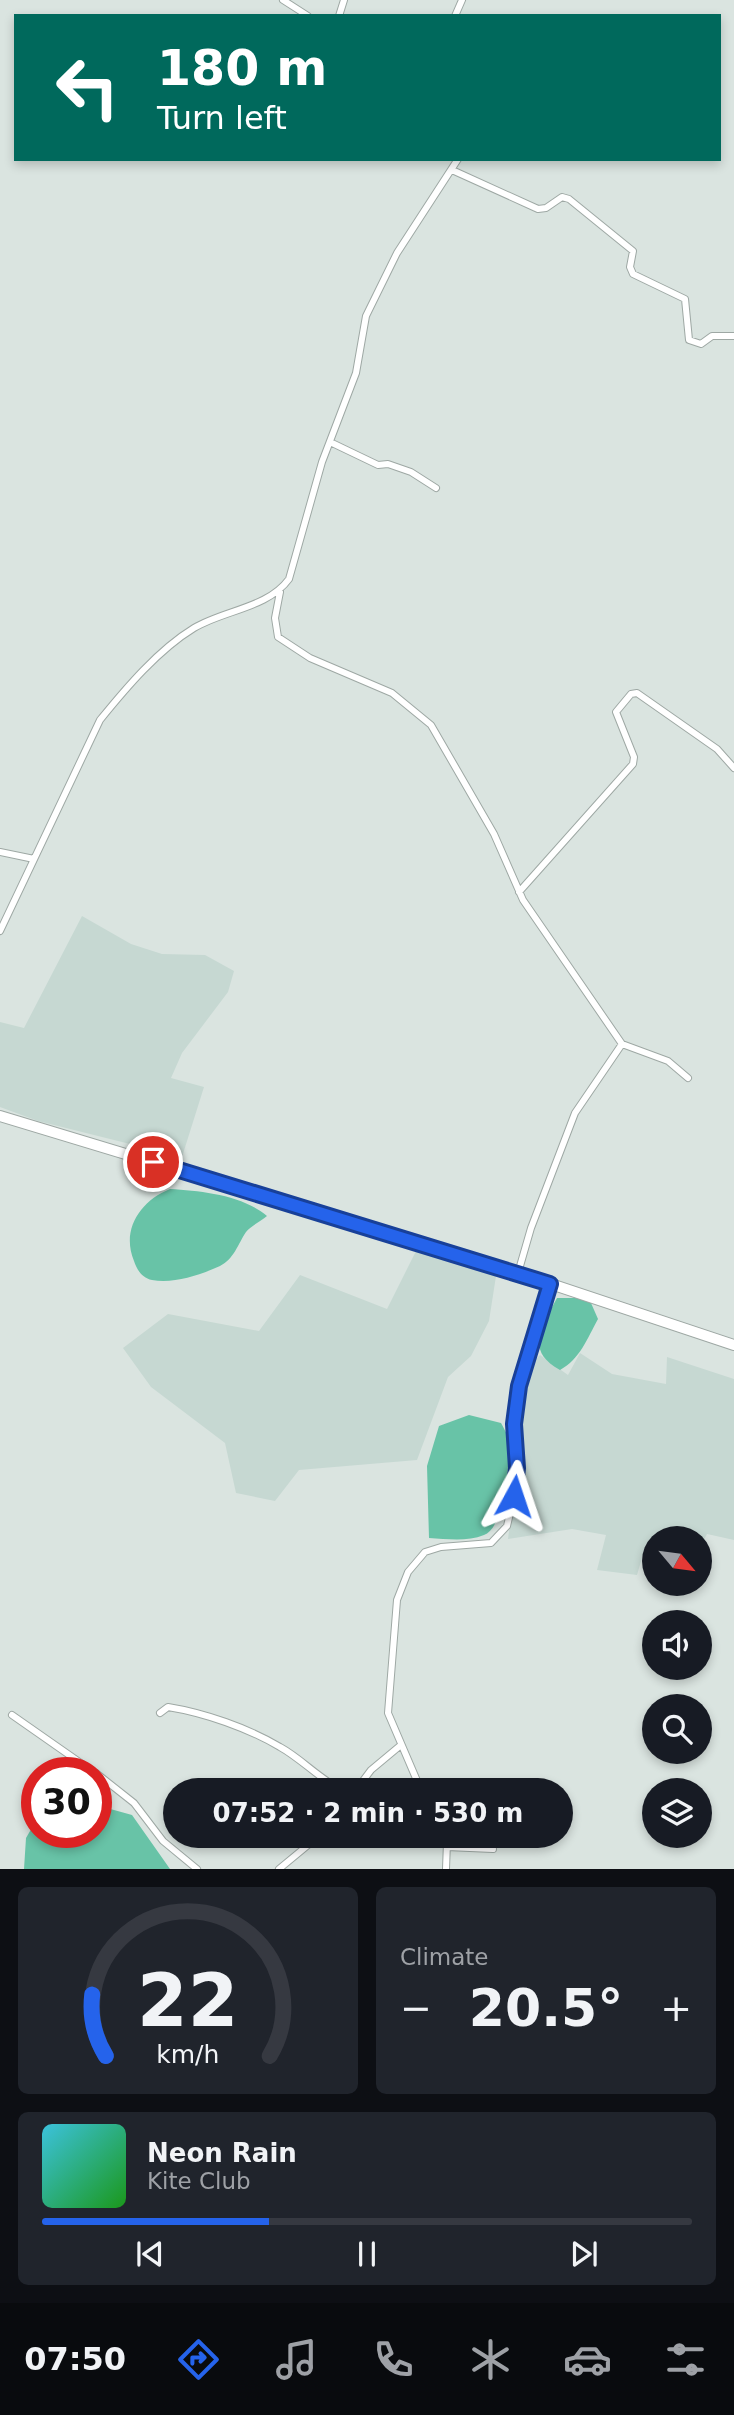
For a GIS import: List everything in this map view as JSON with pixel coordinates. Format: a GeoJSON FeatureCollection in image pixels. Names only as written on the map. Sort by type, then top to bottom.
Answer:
{"type":"FeatureCollection","features":[{"type":"Feature","properties":{"kind":"main road"},"geometry":{"type":"LineString","coordinates":[[0,1116],[518,1273],[734,1345]]}},
{"type":"Feature","properties":{"kind":"street"},"geometry":{"type":"LineString","coordinates":[[283,0],[306,14]]}},
{"type":"Feature","properties":{"kind":"street"},"geometry":{"type":"LineString","coordinates":[[457,161],[377,290],[366,316],[356,373],[330,442],[294,567],[280,592],[275,618],[278,637],[310,658],[392,693],[431,725],[494,834],[519,892],[622,1044],[668,1061],[688,1078]]}},
{"type":"Feature","properties":{"kind":"street"},"geometry":{"type":"LineString","coordinates":[[452,170],[538,209],[546,208],[562,197],[569,199],[633,251],[630,267],[633,274],[685,299],[689,340],[701,344],[712,336],[734,336]]}},
{"type":"Feature","properties":{"kind":"street"},"geometry":{"type":"LineString","coordinates":[[330,442],[378,465],[394,465],[411,472],[436,488]]}},
{"type":"Feature","properties":{"kind":"street"},"geometry":{"type":"LineString","coordinates":[[0,931],[100,720],[123,693],[195,627],[280,592]]}},
{"type":"Feature","properties":{"kind":"street"},"geometry":{"type":"LineString","coordinates":[[519,892],[633,764],[634,757],[616,712],[631,694],[636,693],[699,736],[717,749],[734,768]]}},
{"type":"Feature","properties":{"kind":"street"},"geometry":{"type":"LineString","coordinates":[[0,852],[34,859]]}},
{"type":"Feature","properties":{"kind":"street"},"geometry":{"type":"LineString","coordinates":[[518,1273],[531,1228],[575,1113],[622,1044]]}},
{"type":"Feature","properties":{"kind":"street"},"geometry":{"type":"LineString","coordinates":[[416,1778],[388,1713],[397,1600],[408,1573],[425,1552],[441,1547],[491,1543],[507,1526],[517,1468],[514,1424],[519,1386],[550,1284]]}},
{"type":"Feature","properties":{"kind":"street"},"geometry":{"type":"LineString","coordinates":[[160,1713],[168,1707],[185,1710],[250,1733],[281,1747],[325,1778]]}},
{"type":"Feature","properties":{"kind":"street"},"geometry":{"type":"LineString","coordinates":[[12,1714],[73,1757]]}},
{"type":"Feature","properties":{"kind":"street"},"geometry":{"type":"LineString","coordinates":[[365,1778],[401,1745]]}},
{"type":"Feature","properties":{"kind":"street"},"geometry":{"type":"LineString","coordinates":[[112,1786],[134,1803],[163,1841],[197,1869]]}},
{"type":"Feature","properties":{"kind":"street"},"geometry":{"type":"LineString","coordinates":[[279,1869],[304,1848]]}},
{"type":"Feature","properties":{"kind":"street"},"geometry":{"type":"LineString","coordinates":[[446,1869],[447,1848]]}},
{"type":"Feature","properties":{"kind":"street"},"geometry":{"type":"LineString","coordinates":[[470,1848],[492,1849]]}},
{"type":"Feature","properties":{"kind":"shaded area"},"geometry":{"type":"Polygon","coordinates":[[[82,916],[131,944],[162,954],[205,955],[234,971],[228,992],[182,1053],[171,1078],[204,1087],[182,1157],[38,1121],[0,1107],[0,1022],[24,1028],[82,916]]]}},
{"type":"Feature","properties":{"kind":"shaded area"},"geometry":{"type":"Polygon","coordinates":[[[170,1189],[234,1199],[267,1216],[246,1232],[232,1255],[220,1266],[178,1280],[148,1279],[135,1264],[130,1238],[132,1228],[142,1209],[159,1194],[170,1189]]]}},
{"type":"Feature","properties":{"kind":"shaded area"},"geometry":{"type":"Polygon","coordinates":[[[416,1251],[496,1276],[489,1321],[471,1356],[448,1377],[417,1460],[299,1470],[275,1501],[236,1493],[225,1443],[151,1387],[123,1348],[168,1314],[259,1331],[300,1275],[387,1309],[416,1251]]]}},
{"type":"Feature","properties":{"kind":"shaded area"},"geometry":{"type":"Polygon","coordinates":[[[557,1298],[576,1298],[591,1303],[598,1319],[578,1354],[560,1370],[542,1354],[539,1346],[542,1328],[557,1298]]]}},
{"type":"Feature","properties":{"kind":"shaded area"},"geometry":{"type":"Polygon","coordinates":[[[580,1353],[612,1374],[666,1384],[667,1357],[734,1379],[734,1540],[712,1535],[712,1526],[642,1526],[642,1558],[637,1575],[597,1570],[606,1535],[572,1529],[508,1539],[517,1468],[523,1372],[540,1355],[568,1375],[580,1353]]]}},
{"type":"Feature","properties":{"kind":"shaded area"},"geometry":{"type":"Polygon","coordinates":[[[469,1415],[501,1423],[507,1436],[509,1448],[502,1507],[491,1530],[484,1535],[464,1539],[429,1538],[427,1466],[439,1426],[469,1415]]]}},
{"type":"Feature","properties":{"kind":"shaded area"},"geometry":{"type":"Polygon","coordinates":[[[112,1809],[132,1815],[170,1869],[24,1869],[25,1848],[112,1848],[112,1809]]]}},
{"type":"Feature","properties":{"kind":"route"},"geometry":{"type":"LineString","coordinates":[[153,1162],[550,1284],[519,1386],[514,1424],[517,1468],[514,1496]]}}]}
